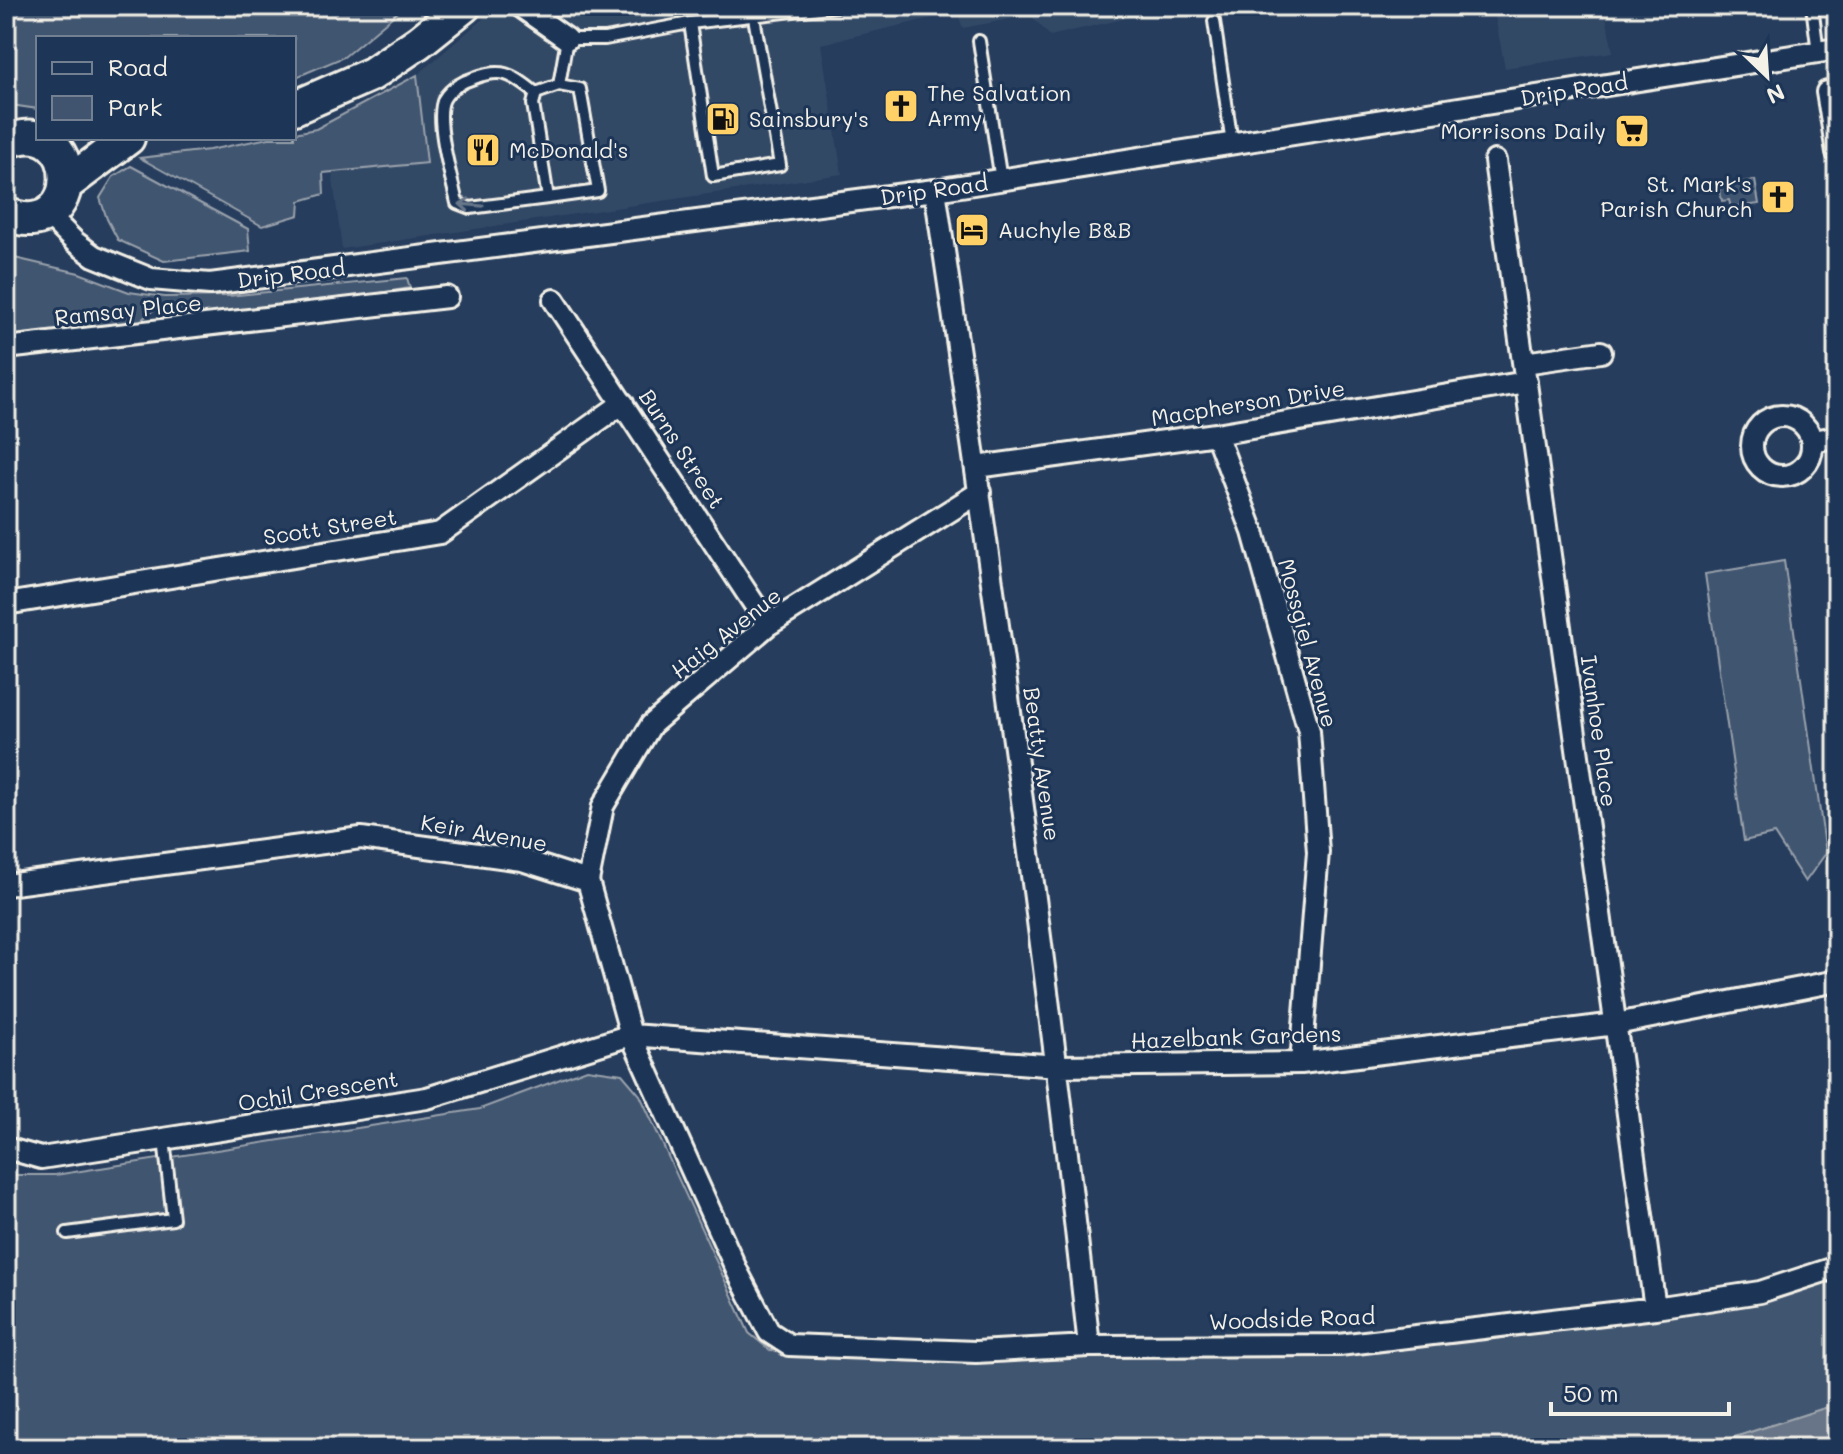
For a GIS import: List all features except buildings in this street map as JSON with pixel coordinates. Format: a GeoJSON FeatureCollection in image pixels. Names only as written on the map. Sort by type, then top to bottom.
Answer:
{"type":"FeatureCollection","features":[{"type":"Feature","properties":{"kind":"main road"},"geometry":{"type":"LineString","coordinates":[[296,107],[372,74],[464,6]]}},
{"type":"Feature","properties":{"kind":"main road"},"geometry":{"type":"LineString","coordinates":[[7,215],[31,219],[47,214],[62,200],[68,183],[67,167],[58,150],[25,136]]}},
{"type":"Feature","properties":{"kind":"main road"},"geometry":{"type":"LineString","coordinates":[[68,183],[125,140]]}},
{"type":"Feature","properties":{"kind":"street"},"geometry":{"type":"LineString","coordinates":[[520,6],[567,39]]}},
{"type":"Feature","properties":{"kind":"street","name":"Drip Road"},"geometry":{"type":"LineString","coordinates":[[47,214],[94,256],[151,279],[210,284],[935,190],[1827,51]]}},
{"type":"Feature","properties":{"kind":"street"},"geometry":{"type":"LineString","coordinates":[[1827,92],[1837,152]]}},
{"type":"Feature","properties":{"kind":"street","name":"Ivanhoe Place"},"geometry":{"type":"LineString","coordinates":[[1495,161],[1655,1308]]}},
{"type":"Feature","properties":{"kind":"street","name":"Beatty Avenue"},"geometry":{"type":"LineString","coordinates":[[935,190],[977,467],[1059,1066],[1089,1346]]}},
{"type":"Feature","properties":{"kind":"street","name":"Ramsay Place"},"geometry":{"type":"LineString","coordinates":[[6,348],[447,297]]}},
{"type":"Feature","properties":{"kind":"street","name":"Burns Street"},"geometry":{"type":"LineString","coordinates":[[554,300],[768,625]]}},
{"type":"Feature","properties":{"kind":"street","name":"Macpherson Drive"},"geometry":{"type":"LineString","coordinates":[[977,467],[1216,434],[1525,372],[1601,352]]}},
{"type":"Feature","properties":{"kind":"street","name":"Scott Street"},"geometry":{"type":"LineString","coordinates":[[6,604],[440,533],[623,403]]}},
{"type":"Feature","properties":{"kind":"street","name":"Mossgiel Avenue"},"geometry":{"type":"LineString","coordinates":[[1216,434],[1253,532],[1309,731],[1318,852],[1301,1063]]}},
{"type":"Feature","properties":{"kind":"street"},"geometry":{"type":"LineString","coordinates":[[1812,441],[1837,437]]}},
{"type":"Feature","properties":{"kind":"street","name":"Haig Avenue"},"geometry":{"type":"LineString","coordinates":[[588,881],[603,806],[651,725],[768,625],[980,492]]}},
{"type":"Feature","properties":{"kind":"street","name":"Keir Avenue"},"geometry":{"type":"LineString","coordinates":[[6,885],[361,838],[522,860],[588,881]]}},
{"type":"Feature","properties":{"kind":"street"},"geometry":{"type":"LineString","coordinates":[[588,881],[631,1035]]}},
{"type":"Feature","properties":{"kind":"street","name":"Hazelbank Gardens"},"geometry":{"type":"LineString","coordinates":[[631,1035],[1059,1066],[1301,1063],[1616,1024],[1837,981]]}},
{"type":"Feature","properties":{"kind":"street","name":"Ochil Crescent"},"geometry":{"type":"LineString","coordinates":[[6,1148],[41,1158],[427,1098],[631,1035]]}},
{"type":"Feature","properties":{"kind":"street","name":"Woodside Road"},"geometry":{"type":"LineString","coordinates":[[631,1035],[744,1285],[769,1332],[789,1345],[976,1352],[1089,1346],[1339,1345],[1655,1308],[1760,1292],[1837,1267]]}},
{"type":"Feature","properties":{"kind":"lane"},"geometry":{"type":"LineString","coordinates":[[559,85],[567,39],[605,39],[753,11],[837,6]]}},
{"type":"Feature","properties":{"kind":"lane"},"geometry":{"type":"LineString","coordinates":[[1812,6],[1827,51]]}},
{"type":"Feature","properties":{"kind":"lane"},"geometry":{"type":"LineString","coordinates":[[690,23],[713,176],[780,165],[753,11]]}},
{"type":"Feature","properties":{"kind":"lane"},"geometry":{"type":"LineString","coordinates":[[1214,21],[1232,143]]}},
{"type":"Feature","properties":{"kind":"lane"},"geometry":{"type":"LineString","coordinates":[[979,41],[1001,180]]}},
{"type":"Feature","properties":{"kind":"lane"},"geometry":{"type":"LineString","coordinates":[[492,71],[509,73],[536,93],[559,85],[580,89],[598,191],[470,208],[457,203],[441,116],[444,98],[462,82],[492,71]]}},
{"type":"Feature","properties":{"kind":"lane"},"geometry":{"type":"LineString","coordinates":[[536,93],[533,104],[548,198]]}},
{"type":"Feature","properties":{"kind":"lane"},"geometry":{"type":"LineString","coordinates":[[67,1233],[173,1219],[164,1139]]}},
{"type":"Feature","properties":{"kind":"shaded area"},"geometry":{"type":"Polygon","coordinates":[[[498,6],[1015,6],[1015,18],[963,28],[957,12],[821,44],[842,174],[342,249],[332,172],[427,163],[417,75],[498,6]]]}},
{"type":"Feature","properties":{"kind":"shaded area"},"geometry":{"type":"Polygon","coordinates":[[[1022,6],[1179,6],[1050,36],[1022,6]]]}},
{"type":"Feature","properties":{"kind":"shaded area"},"geometry":{"type":"Polygon","coordinates":[[[1493,6],[1604,6],[1613,52],[1505,68],[1493,6]]]}},
{"type":"Feature","properties":{"kind":"shaded area"},"geometry":{"type":"Polygon","coordinates":[[[1837,1404],[1837,1448],[1701,1448],[1837,1404]]]}},
{"type":"Feature","properties":{"kind":"green space"},"geometry":{"type":"Polygon","coordinates":[[[6,6],[405,6],[344,57],[296,77],[296,36],[36,36],[36,109],[11,105],[6,100],[6,6]]]}},
{"type":"Feature","properties":{"kind":"green space"},"geometry":{"type":"Polygon","coordinates":[[[417,75],[427,163],[323,173],[324,194],[300,201],[299,215],[262,226],[140,158],[209,150],[259,140],[296,140],[296,133],[316,129],[417,75]]]}},
{"type":"Feature","properties":{"kind":"green space"},"geometry":{"type":"Polygon","coordinates":[[[131,166],[248,229],[250,251],[164,261],[118,240],[100,198],[113,177],[131,166]]]}},
{"type":"Feature","properties":{"kind":"green space"},"geometry":{"type":"Polygon","coordinates":[[[1755,180],[1759,204],[1731,208],[1729,200],[1722,201],[1719,186],[1755,180]]]}},
{"type":"Feature","properties":{"kind":"green space"},"geometry":{"type":"Polygon","coordinates":[[[6,256],[79,273],[129,292],[165,297],[228,296],[407,278],[410,288],[224,319],[179,317],[156,308],[135,325],[6,338],[6,256]]]}},
{"type":"Feature","properties":{"kind":"green space"},"geometry":{"type":"Polygon","coordinates":[[[1784,561],[1826,853],[1805,882],[1774,834],[1744,841],[1705,574],[1784,561]]]}},
{"type":"Feature","properties":{"kind":"green space"},"geometry":{"type":"Polygon","coordinates":[[[587,1069],[622,1074],[640,1095],[749,1333],[770,1350],[881,1358],[1347,1350],[1499,1337],[1783,1290],[1837,1273],[1837,1404],[1701,1448],[6,1448],[6,1175],[55,1175],[480,1109],[587,1069]]]}},
{"type":"Feature","properties":{"kind":"place","name":"The Salvation Army"},"geometry":{"type":"Point","coordinates":[901,106]}},
{"type":"Feature","properties":{"kind":"place","name":"Sainsbury's"},"geometry":{"type":"Point","coordinates":[723,119]}},
{"type":"Feature","properties":{"kind":"place","name":"Morrisons Daily"},"geometry":{"type":"Point","coordinates":[1632,131]}},
{"type":"Feature","properties":{"kind":"place","name":"McDonald's"},"geometry":{"type":"Point","coordinates":[483,150]}},
{"type":"Feature","properties":{"kind":"place","name":"St. Mark's Parish Church"},"geometry":{"type":"Point","coordinates":[1778,197]}},
{"type":"Feature","properties":{"kind":"place","name":"Auchyle B&B"},"geometry":{"type":"Point","coordinates":[972,230]}}]}
